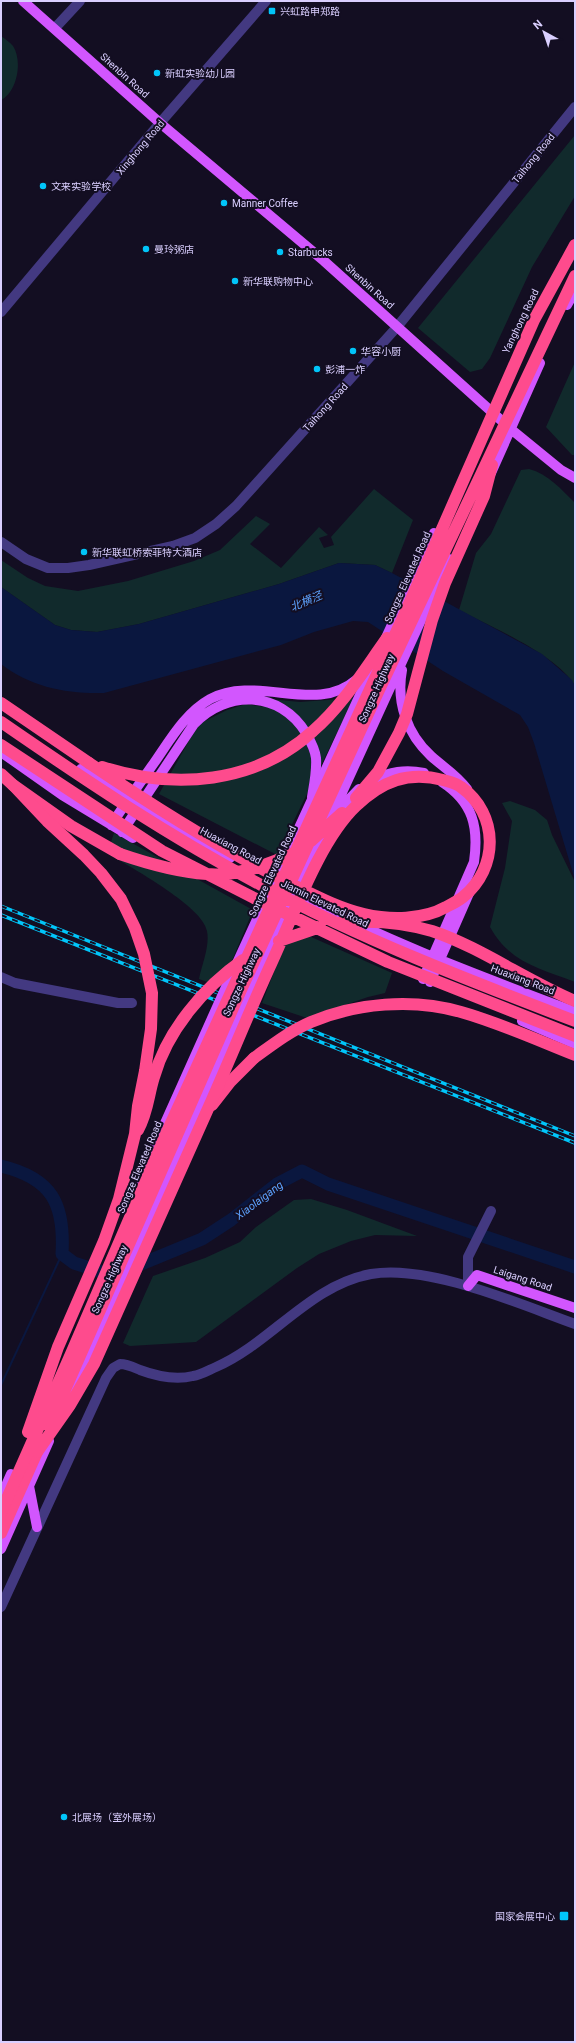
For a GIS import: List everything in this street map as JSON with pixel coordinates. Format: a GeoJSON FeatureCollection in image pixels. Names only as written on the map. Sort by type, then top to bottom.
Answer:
{"type":"FeatureCollection","features":[{"type":"Feature","properties":{"kind":"highway","name":"Songze Elevated Road"},"geometry":{"type":"LineString","coordinates":[[1,1512],[175,1113],[405,612],[534,320],[575,245]]}},
{"type":"Feature","properties":{"kind":"highway"},"geometry":{"type":"LineString","coordinates":[[1,1533],[240,992],[379,690],[575,276]]}},
{"type":"Feature","properties":{"kind":"highway"},"geometry":{"type":"LineString","coordinates":[[13,785],[93,840],[120,854],[141,861],[208,874],[254,868],[298,851],[331,824],[352,803],[378,772],[391,751],[406,714],[422,650],[445,582],[484,496],[498,440]]}},
{"type":"Feature","properties":{"kind":"highway"},"geometry":{"type":"LineString","coordinates":[[89,763],[122,773],[164,780],[213,778],[259,765],[285,751],[307,736],[331,713],[351,689],[405,612]]}},
{"type":"Feature","properties":{"kind":"highway"},"geometry":{"type":"LineString","coordinates":[[1,703],[89,763],[211,840],[303,890],[310,893],[317,896],[365,914],[393,918],[416,916],[441,910],[462,898],[478,881],[487,862],[491,838],[486,817],[474,798],[458,784],[432,778],[411,776],[391,782],[371,793],[354,808],[338,827],[321,854],[318,862],[305,890],[302,897],[259,990],[207,1111],[94,1364],[70,1406],[37,1452]]}},
{"type":"Feature","properties":{"kind":"highway","name":"Jiamin Elevated Road"},"geometry":{"type":"LineString","coordinates":[[1,722],[76,774],[176,836],[260,884],[319,915],[395,950],[575,1021]]}},
{"type":"Feature","properties":{"kind":"highway"},"geometry":{"type":"LineString","coordinates":[[1,745],[162,851],[254,898],[388,962],[575,1036]]}},
{"type":"Feature","properties":{"kind":"highway"},"geometry":{"type":"LineString","coordinates":[[1,774],[102,873],[121,899],[135,928],[144,954],[152,993],[151,1029],[138,1106],[135,1134],[119,1199],[104,1241],[58,1347],[1,1504]]}},
{"type":"Feature","properties":{"kind":"highway"},"geometry":{"type":"LineString","coordinates":[[135,1134],[145,1117],[154,1077],[164,1051],[178,1026],[216,982],[238,963],[258,950],[288,936],[315,928],[355,921],[379,922],[431,931],[455,940],[546,989],[575,1001]]}},
{"type":"Feature","properties":{"kind":"highway"},"geometry":{"type":"LineString","coordinates":[[207,1111],[230,1082],[254,1058],[280,1039],[311,1022],[370,1007],[401,1004],[431,1006],[460,1011],[575,1055]]}},
{"type":"Feature","properties":{"kind":"main road","name":"Shenbin Road"},"geometry":{"type":"LineString","coordinates":[[23,1],[160,122],[324,261],[512,430],[561,470],[575,478]]}},
{"type":"Feature","properties":{"kind":"main road","name":"Yanghong Road"},"geometry":{"type":"LineString","coordinates":[[489,410],[548,291],[575,245]]}},
{"type":"Feature","properties":{"kind":"main road"},"geometry":{"type":"LineString","coordinates":[[512,430],[555,328],[575,291]]}},
{"type":"Feature","properties":{"kind":"main road","name":"Songze Highway"},"geometry":{"type":"LineString","coordinates":[[1,1497],[77,1328],[161,1130],[489,410]]}},
{"type":"Feature","properties":{"kind":"main road","name":"Songze Highway"},"geometry":{"type":"LineString","coordinates":[[1,1549],[247,996],[329,821],[404,654],[512,430]]}},
{"type":"Feature","properties":{"kind":"main road"},"geometry":{"type":"LineString","coordinates":[[404,654],[399,684],[402,706],[408,725],[418,741],[430,755],[462,782],[480,810],[479,824]]}},
{"type":"Feature","properties":{"kind":"main road"},"geometry":{"type":"LineString","coordinates":[[111,826],[179,727],[196,709],[209,700],[221,694],[235,690],[312,695],[326,694],[352,683],[374,664]]}},
{"type":"Feature","properties":{"kind":"main road"},"geometry":{"type":"LineString","coordinates":[[122,832],[194,724],[203,715],[230,701],[245,699],[263,701],[292,716],[301,726],[311,742],[316,757],[312,799]]}},
{"type":"Feature","properties":{"kind":"main road","name":"Huaxiang Road"},"geometry":{"type":"LineString","coordinates":[[1,715],[128,800],[192,837],[334,914],[436,959],[575,1012]]}},
{"type":"Feature","properties":{"kind":"main road"},"geometry":{"type":"LineString","coordinates":[[1,752],[62,795],[111,826],[253,903],[426,981],[575,1044]]}},
{"type":"Feature","properties":{"kind":"main road"},"geometry":{"type":"LineString","coordinates":[[329,821],[364,783],[386,774],[403,771],[433,775],[450,787],[463,800],[471,814],[487,835],[481,864],[426,981]]}},
{"type":"Feature","properties":{"kind":"main road","name":"Laigang Road"},"geometry":{"type":"LineString","coordinates":[[468,1286],[477,1275],[575,1308]]}},
{"type":"Feature","properties":{"kind":"main road"},"geometry":{"type":"LineString","coordinates":[[29,1486],[38,1527]]}},
{"type":"Feature","properties":{"kind":"street"},"geometry":{"type":"LineString","coordinates":[[55,28],[80,1]]}},
{"type":"Feature","properties":{"kind":"street","name":"Xinghong Road"},"geometry":{"type":"LineString","coordinates":[[1,312],[160,122],[266,1]]}},
{"type":"Feature","properties":{"kind":"street","name":"Taihong Road"},"geometry":{"type":"LineString","coordinates":[[1,542],[26,559],[48,568],[68,568],[173,546],[195,538],[216,524],[236,506],[397,326],[575,107]]}},
{"type":"Feature","properties":{"kind":"street"},"geometry":{"type":"LineString","coordinates":[[1,977],[15,983],[118,1003],[132,1003]]}},
{"type":"Feature","properties":{"kind":"street"},"geometry":{"type":"LineString","coordinates":[[468,1286],[468,1257],[492,1211]]}},
{"type":"Feature","properties":{"kind":"street"},"geometry":{"type":"LineString","coordinates":[[1,1607],[106,1378],[113,1368],[120,1364],[176,1378],[194,1376],[241,1354],[318,1296],[341,1283],[370,1274],[397,1272],[468,1286],[575,1324]]}},
{"type":"Feature","properties":{"kind":"green space"},"geometry":{"type":"Polygon","coordinates":[[[1,36],[13,46],[18,60],[18,68],[17,76],[11,90],[7,96],[1,100],[1,36]]]}},
{"type":"Feature","properties":{"kind":"green space"},"geometry":{"type":"Polygon","coordinates":[[[575,135],[575,196],[532,267],[490,358],[482,369],[470,372],[418,328],[575,135]]]}},
{"type":"Feature","properties":{"kind":"green space"},"geometry":{"type":"Polygon","coordinates":[[[575,362],[575,455],[572,455],[546,427],[575,362]]]}},
{"type":"Feature","properties":{"kind":"green space"},"geometry":{"type":"Polygon","coordinates":[[[529,469],[536,471],[548,479],[560,488],[575,503],[575,686],[554,663],[539,653],[505,633],[459,610],[476,553],[491,534],[521,470],[529,469]]]}},
{"type":"Feature","properties":{"kind":"green space"},"geometry":{"type":"Polygon","coordinates":[[[374,489],[413,520],[392,573],[375,565],[339,563],[279,584],[139,624],[97,632],[71,630],[55,625],[1,587],[1,560],[28,578],[45,586],[78,591],[128,581],[194,561],[220,550],[256,516],[270,524],[250,544],[281,568],[319,527],[328,535],[319,538],[324,548],[334,545],[331,537],[374,489]]]}},
{"type":"Feature","properties":{"kind":"green space"},"geometry":{"type":"Polygon","coordinates":[[[354,698],[277,855],[159,794],[190,739],[201,723],[227,710],[246,704],[264,707],[269,699],[300,702],[354,698]]]}},
{"type":"Feature","properties":{"kind":"green space"},"geometry":{"type":"Polygon","coordinates":[[[510,801],[535,810],[547,820],[552,835],[575,882],[575,982],[526,963],[516,957],[498,939],[490,927],[505,868],[512,821],[502,803],[510,801]]]}},
{"type":"Feature","properties":{"kind":"green space"},"geometry":{"type":"Polygon","coordinates":[[[114,833],[253,910],[221,987],[199,979],[208,937],[203,921],[181,900],[114,857],[111,842],[114,833]]]}},
{"type":"Feature","properties":{"kind":"green space"},"geometry":{"type":"Polygon","coordinates":[[[291,928],[392,973],[385,993],[368,997],[307,1018],[262,1003],[291,928]]]}},
{"type":"Feature","properties":{"kind":"green space"},"geometry":{"type":"Polygon","coordinates":[[[311,1199],[347,1210],[417,1236],[375,1235],[351,1241],[319,1254],[297,1268],[196,1342],[130,1346],[123,1343],[153,1276],[205,1258],[240,1242],[256,1227],[294,1200],[311,1199]]]}},
{"type":"Feature","properties":{"kind":"water","name":"北横泾"},"geometry":{"type":"Polygon","coordinates":[[[339,563],[375,565],[392,573],[542,654],[572,680],[575,686],[575,880],[534,743],[528,727],[520,715],[443,671],[368,622],[353,621],[314,632],[281,645],[104,693],[76,692],[50,688],[24,678],[1,664],[1,587],[55,625],[71,630],[97,632],[139,624],[279,584],[339,563]]]}},
{"type":"Feature","properties":{"kind":"waterway","name":"Xiaolaigang"},"geometry":{"type":"LineString","coordinates":[[1,1166],[18,1171],[32,1178],[44,1186],[52,1196],[61,1221],[62,1254],[74,1263],[111,1275],[202,1239],[231,1220],[277,1184],[302,1171],[328,1184],[575,1267]]}},
{"type":"Feature","properties":{"kind":"waterway"},"geometry":{"type":"LineString","coordinates":[[1,1385],[62,1254]]}},
{"type":"Feature","properties":{"kind":"railway"},"geometry":{"type":"LineString","coordinates":[[1,906],[575,1136]]}},
{"type":"Feature","properties":{"kind":"railway"},"geometry":{"type":"LineString","coordinates":[[1,915],[575,1143]]}},
{"type":"Feature","properties":{"kind":"place","name":"兴虹路申郑路"},"geometry":{"type":"Point","coordinates":[272,11]}},
{"type":"Feature","properties":{"kind":"place","name":"新虹实验幼儿园"},"geometry":{"type":"Point","coordinates":[157,73]}},
{"type":"Feature","properties":{"kind":"place","name":"文来实验学校"},"geometry":{"type":"Point","coordinates":[43,186]}},
{"type":"Feature","properties":{"kind":"place","name":"Manner Coffee"},"geometry":{"type":"Point","coordinates":[224,203]}},
{"type":"Feature","properties":{"kind":"place","name":"曼玲粥店"},"geometry":{"type":"Point","coordinates":[146,249]}},
{"type":"Feature","properties":{"kind":"place","name":"Starbucks"},"geometry":{"type":"Point","coordinates":[280,252]}},
{"type":"Feature","properties":{"kind":"place","name":"新华联购物中心"},"geometry":{"type":"Point","coordinates":[235,281]}},
{"type":"Feature","properties":{"kind":"place","name":"华容小厨"},"geometry":{"type":"Point","coordinates":[353,351]}},
{"type":"Feature","properties":{"kind":"place","name":"彭浦一炸"},"geometry":{"type":"Point","coordinates":[317,369]}},
{"type":"Feature","properties":{"kind":"place","name":"新华联虹桥索菲特大酒店"},"geometry":{"type":"Point","coordinates":[84,552]}},
{"type":"Feature","properties":{"kind":"place","name":"北展场（室外展场）"},"geometry":{"type":"Point","coordinates":[64,1817]}},
{"type":"Feature","properties":{"kind":"place","name":"国家会展中心"},"geometry":{"type":"Point","coordinates":[564,1916]}}]}
